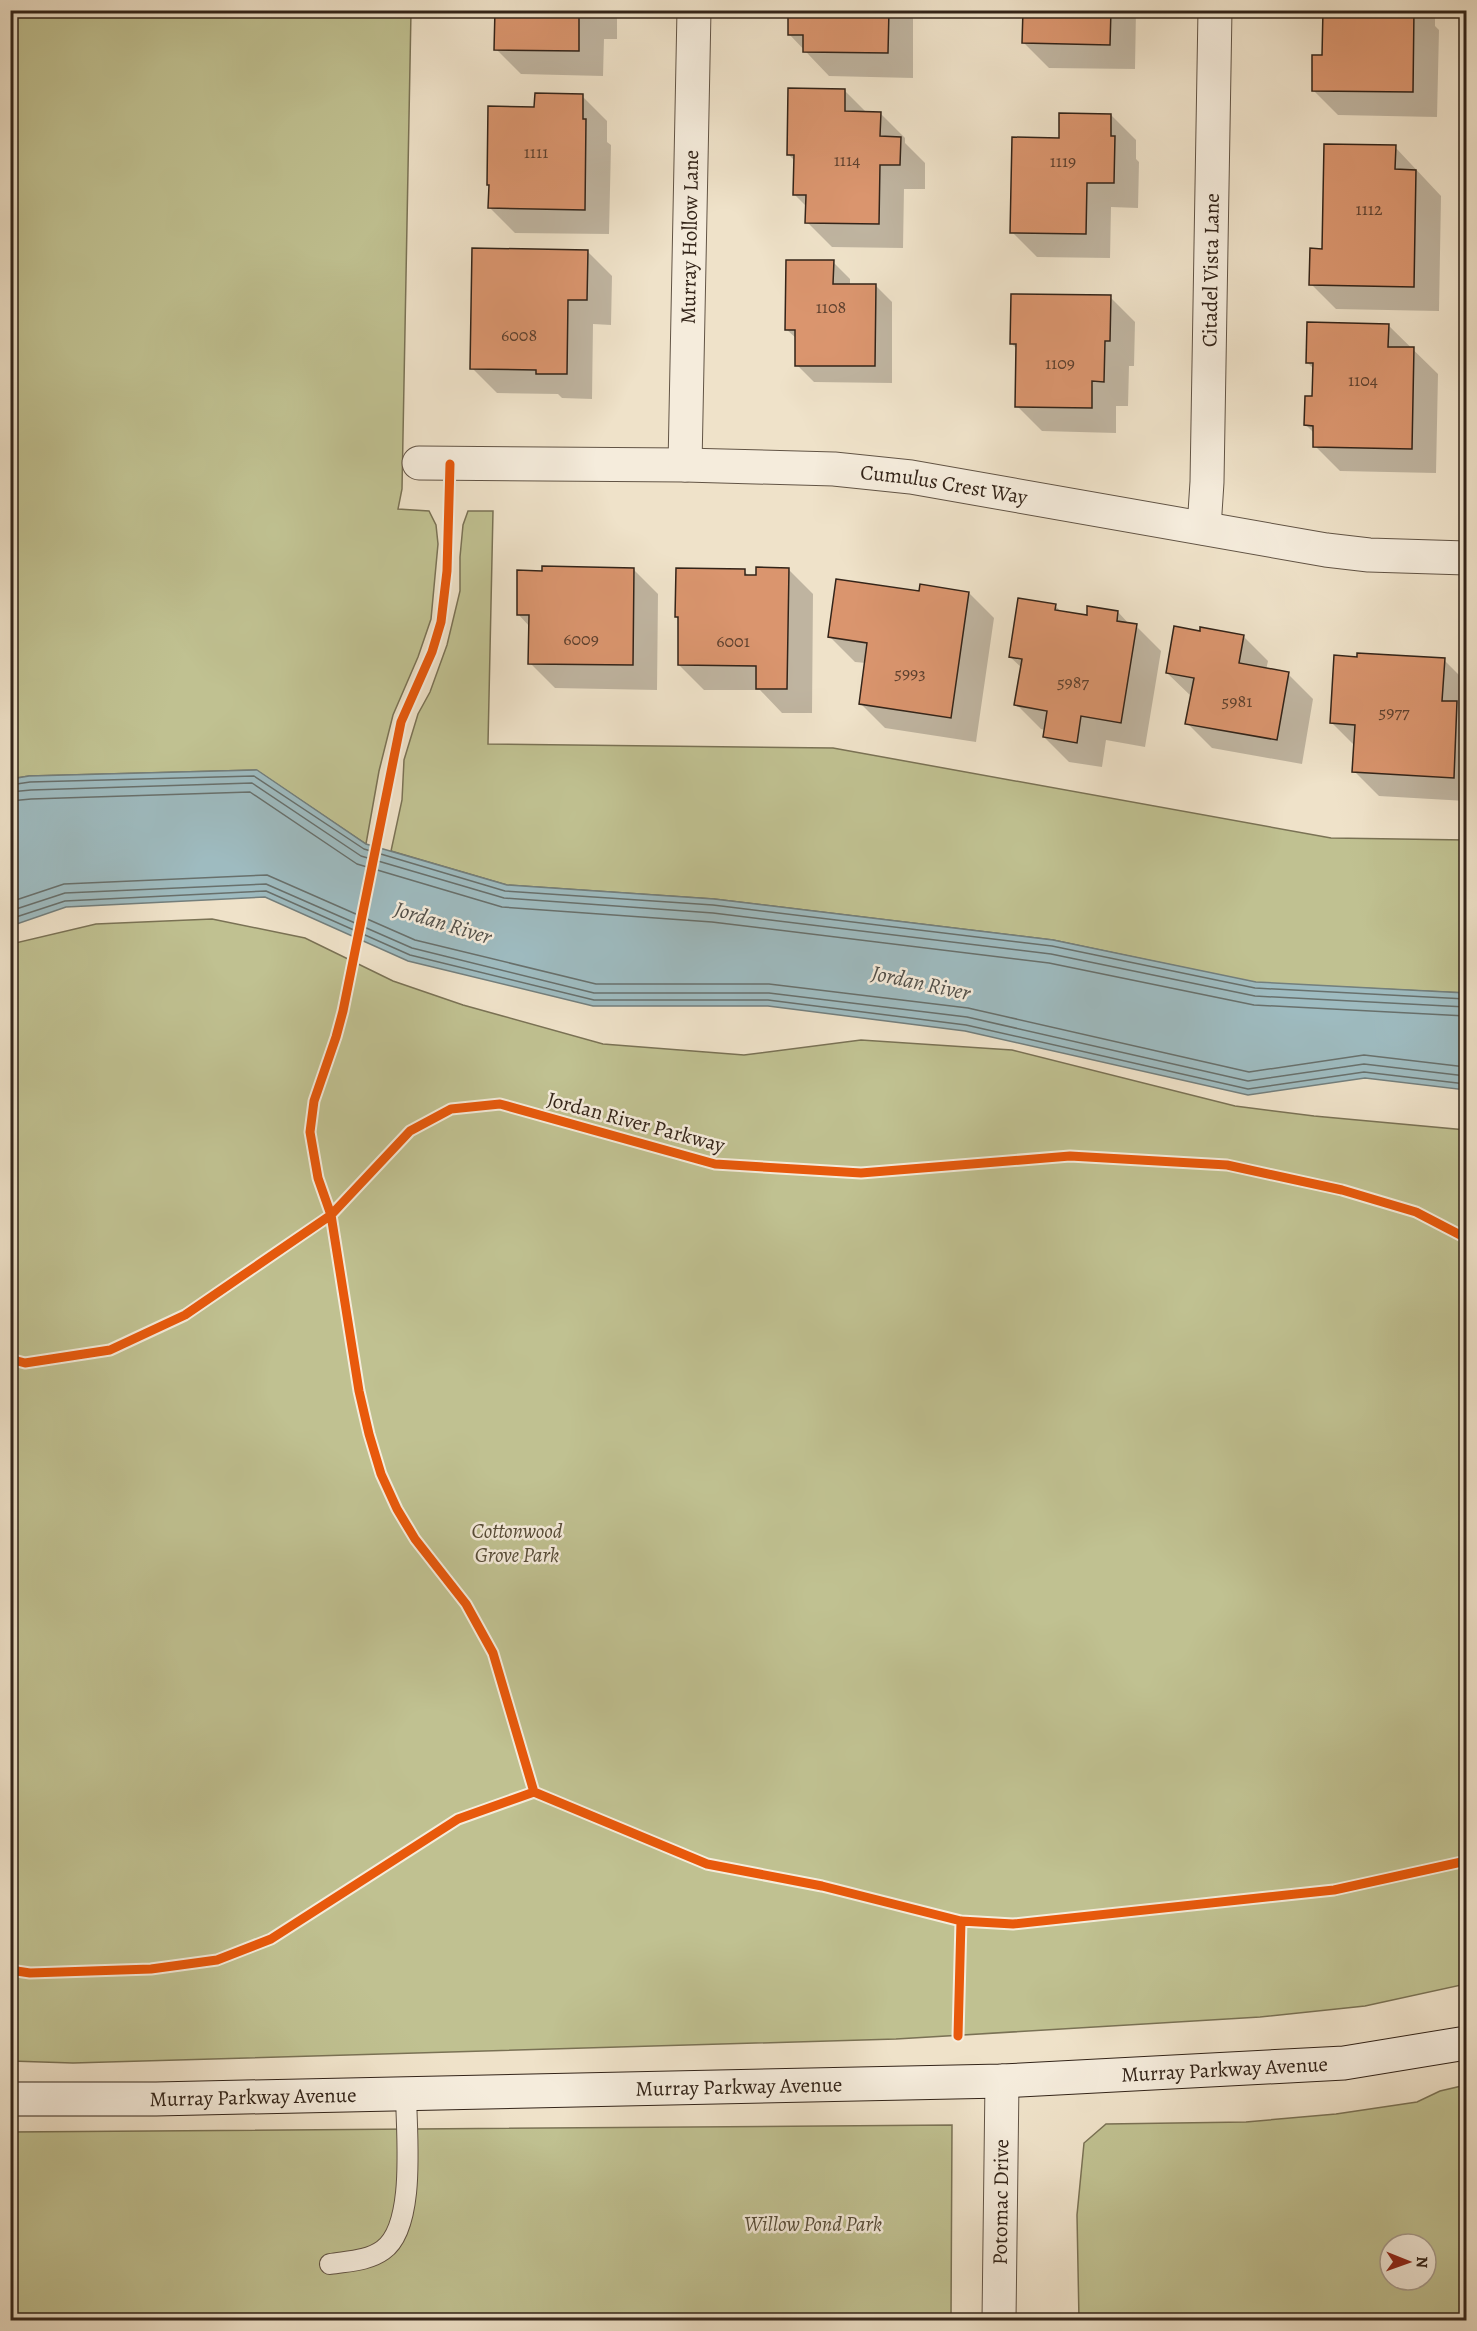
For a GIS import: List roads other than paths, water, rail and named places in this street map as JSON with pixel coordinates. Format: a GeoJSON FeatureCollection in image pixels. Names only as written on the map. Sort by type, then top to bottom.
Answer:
{"type":"FeatureCollection","features":[{"type":"Feature","properties":{"kind":"street","name":"Murray Hollow Lane"},"geometry":{"type":"LineString","coordinates":[[686,465],[694,10]]}},
{"type":"Feature","properties":{"kind":"street","name":"Citadel Vista Lane"},"geometry":{"type":"LineString","coordinates":[[1204,528],[1207,482],[1215,10]]}},
{"type":"Feature","properties":{"kind":"street","name":"Cumulus Crest Way"},"geometry":{"type":"LineString","coordinates":[[418,463],[686,465],[874,472],[1369,555],[1467,558]]}},
{"type":"Feature","properties":{"kind":"street","name":"Murray Parkway Avenue"},"geometry":{"type":"LineString","coordinates":[[10,2099],[156,2099],[1002,2081],[1344,2063],[1467,2043]]}},
{"type":"Feature","properties":{"kind":"street","name":"Potomac Drive"},"geometry":{"type":"LineString","coordinates":[[999,2320],[1002,2081]]}},
{"type":"Feature","properties":{"kind":"lane"},"geometry":{"type":"LineString","coordinates":[[330,2264],[365,2259],[384,2250],[397,2234],[405,2207],[407,2177],[406,2092]]}},
{"type":"Feature","properties":{"kind":"water","name":"Jordan River"},"geometry":{"type":"Polygon","coordinates":[[[257,770],[366,844],[507,885],[714,899],[1053,940],[1256,982],[1466,993],[1466,1090],[1365,1078],[1248,1095],[965,1031],[768,1006],[593,1006],[408,961],[265,897],[66,907],[11,926],[11,779],[29,776],[257,770]]]}},
{"type":"Feature","properties":{"kind":"park label","name":"Cottonwood Grove Park"},"geometry":{"type":"Point","coordinates":[517,1543]}},
{"type":"Feature","properties":{"kind":"park label","name":"Willow Pond Park"},"geometry":{"type":"Point","coordinates":[813,2224]}}]}
